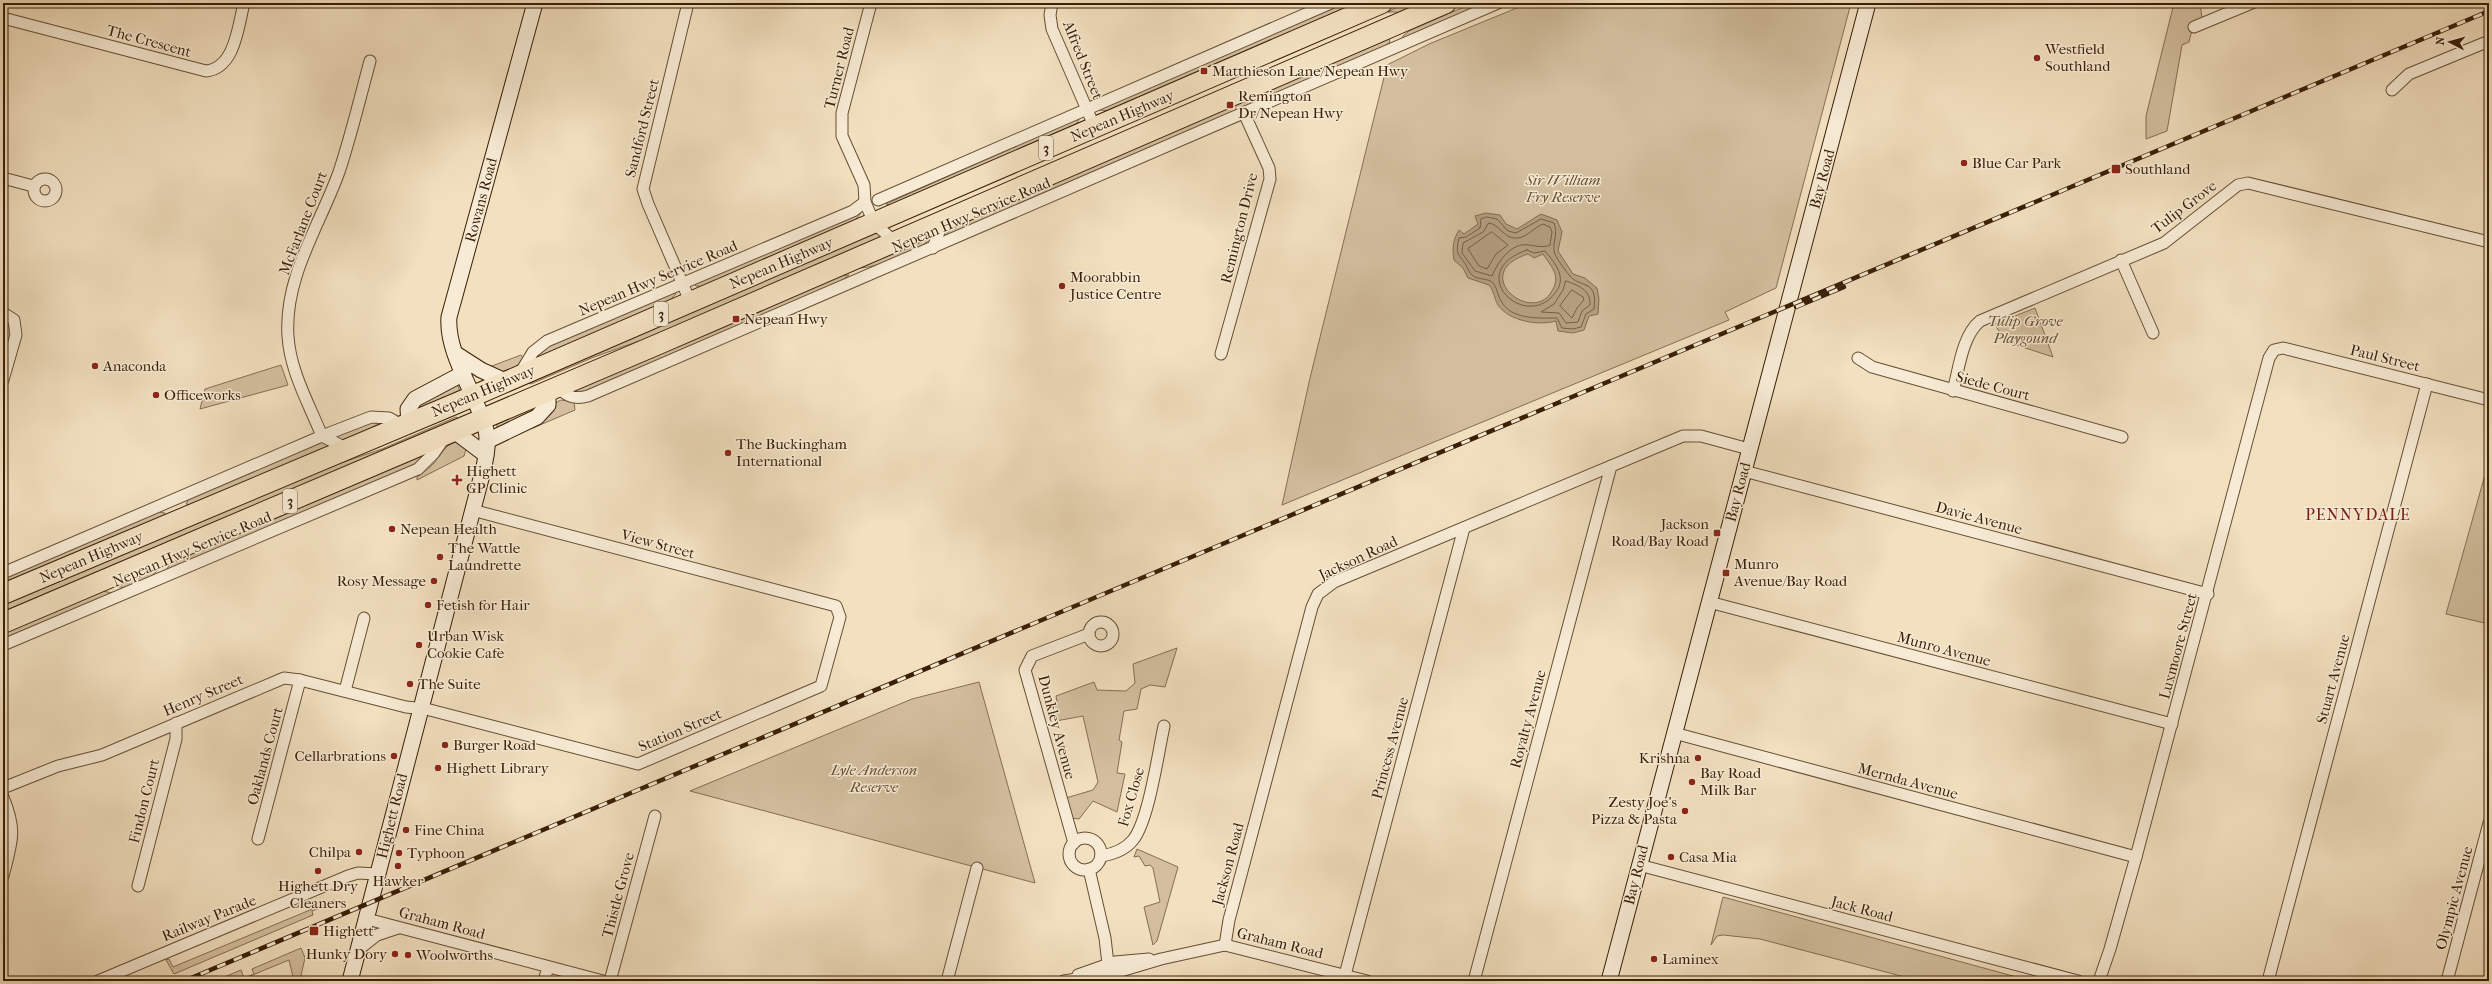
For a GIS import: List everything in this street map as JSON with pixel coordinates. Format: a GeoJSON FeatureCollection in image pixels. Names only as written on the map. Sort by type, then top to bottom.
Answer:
{"type":"FeatureCollection","features":[{"type":"Feature","properties":{"kind":"highway","name":"Nepean Highway"},"geometry":{"type":"LineString","coordinates":[[3,594],[513,379],[1382,3]]}},
{"type":"Feature","properties":{"kind":"highway"},"geometry":{"type":"LineString","coordinates":[[1382,3],[1392,26]]}},
{"type":"Feature","properties":{"kind":"highway","name":"Nepean Highway"},"geometry":{"type":"LineString","coordinates":[[3,623],[895,242],[1446,3]]}},
{"type":"Feature","properties":{"kind":"highway"},"geometry":{"type":"LineString","coordinates":[[513,379],[528,399]]}},
{"type":"Feature","properties":{"kind":"street","name":"The Crescent"},"geometry":{"type":"LineString","coordinates":[[3,18],[206,71],[217,69],[227,60],[244,3]]}},
{"type":"Feature","properties":{"kind":"street","name":"Rowans Road"},"geometry":{"type":"LineString","coordinates":[[473,396],[456,354],[449,331],[449,317],[536,3]]}},
{"type":"Feature","properties":{"kind":"street","name":"Sandford Street"},"geometry":{"type":"LineString","coordinates":[[688,3],[643,183],[648,204],[690,302]]}},
{"type":"Feature","properties":{"kind":"street","name":"Turner Road"},"geometry":{"type":"LineString","coordinates":[[870,3],[842,122],[842,136],[864,185],[892,215]]}},
{"type":"Feature","properties":{"kind":"street","name":"Alfred Street"},"geometry":{"type":"LineString","coordinates":[[1052,3],[1050,15],[1052,29],[1095,128]]}},
{"type":"Feature","properties":{"kind":"street"},"geometry":{"type":"LineString","coordinates":[[878,200],[1331,3]]}},
{"type":"Feature","properties":{"kind":"street","name":"Nepean Hwy Service Road"},"geometry":{"type":"LineString","coordinates":[[552,389],[576,399],[588,396],[1498,3]]}},
{"type":"Feature","properties":{"kind":"street","name":"Bay Road"},"geometry":{"type":"LineString","coordinates":[[1609,981],[1868,3]]}},
{"type":"Feature","properties":{"kind":"street"},"geometry":{"type":"LineString","coordinates":[[2194,27],[2252,3]]}},
{"type":"Feature","properties":{"kind":"street"},"geometry":{"type":"LineString","coordinates":[[1392,26],[1399,46]]}},
{"type":"Feature","properties":{"kind":"street"},"geometry":{"type":"LineString","coordinates":[[2392,90],[2409,74],[2489,41]]}},
{"type":"Feature","properties":{"kind":"street","name":"McFarlane Court"},"geometry":{"type":"LineString","coordinates":[[322,436],[292,362],[288,336],[289,312],[302,258],[339,172],[370,61]]}},
{"type":"Feature","properties":{"kind":"street","name":"Remington Drive"},"geometry":{"type":"LineString","coordinates":[[1222,354],[1270,179],[1269,168],[1244,113]]}},
{"type":"Feature","properties":{"kind":"street"},"geometry":{"type":"LineString","coordinates":[[3,178],[34,186]]}},
{"type":"Feature","properties":{"kind":"street","name":"Tulip Grove"},"geometry":{"type":"LineString","coordinates":[[1953,391],[1968,338],[1972,328],[1980,321],[2164,243],[2238,186],[2248,183],[2489,242]]}},
{"type":"Feature","properties":{"kind":"street","name":"Turner Road"},"geometry":{"type":"LineString","coordinates":[[864,185],[865,202],[874,223],[895,242]]}},
{"type":"Feature","properties":{"kind":"street","name":"Nepean Hwy Service Road"},"geometry":{"type":"LineString","coordinates":[[513,379],[533,352],[547,341],[853,211],[865,202]]}},
{"type":"Feature","properties":{"kind":"street"},"geometry":{"type":"LineString","coordinates":[[933,248],[943,221]]}},
{"type":"Feature","properties":{"kind":"street"},"geometry":{"type":"LineString","coordinates":[[2121,260],[2153,333]]}},
{"type":"Feature","properties":{"kind":"street","name":"Nepean Highway"},"geometry":{"type":"LineString","coordinates":[[839,266],[864,278]]}},
{"type":"Feature","properties":{"kind":"street"},"geometry":{"type":"LineString","coordinates":[[3,313],[14,320],[16,329],[3,380]]}},
{"type":"Feature","properties":{"kind":"street","name":"Paul Street"},"geometry":{"type":"LineString","coordinates":[[2274,350],[2283,348],[2489,400]]}},
{"type":"Feature","properties":{"kind":"street","name":"Luxmoore Street"},"geometry":{"type":"LineString","coordinates":[[2099,981],[2110,949],[2136,857],[2208,594],[2269,358],[2274,350]]}},
{"type":"Feature","properties":{"kind":"street"},"geometry":{"type":"LineString","coordinates":[[456,354],[481,370],[513,379]]}},
{"type":"Feature","properties":{"kind":"street","name":"Siede Court"},"geometry":{"type":"LineString","coordinates":[[1858,358],[1872,367],[1953,391],[2122,437]]}},
{"type":"Feature","properties":{"kind":"street"},"geometry":{"type":"LineString","coordinates":[[3,573],[322,436],[371,417],[389,418],[406,424],[408,409],[415,399],[464,373]]}},
{"type":"Feature","properties":{"kind":"street","name":"Stuart Avenue"},"geometry":{"type":"LineString","coordinates":[[2268,981],[2427,384]]}},
{"type":"Feature","properties":{"kind":"street"},"geometry":{"type":"LineString","coordinates":[[450,433],[486,448],[537,417],[548,405],[552,389]]}},
{"type":"Feature","properties":{"kind":"street","name":"Highett Road"},"geometry":{"type":"LineString","coordinates":[[350,981],[472,510],[486,448],[482,419],[473,396]]}},
{"type":"Feature","properties":{"kind":"street","name":"Nepean Hwy Service Road"},"geometry":{"type":"LineString","coordinates":[[3,645],[418,469],[434,453],[450,433]]}},
{"type":"Feature","properties":{"kind":"street","name":"Jackson Road"},"geometry":{"type":"LineString","coordinates":[[1225,945],[1229,920],[1314,600],[1322,590],[1334,582],[1688,435],[1750,449]]}},
{"type":"Feature","properties":{"kind":"street"},"geometry":{"type":"LineString","coordinates":[[322,436],[348,449]]}},
{"type":"Feature","properties":{"kind":"street","name":"Royalty Avenue"},"geometry":{"type":"LineString","coordinates":[[1474,981],[1611,466]]}},
{"type":"Feature","properties":{"kind":"street","name":"Davie Avenue"},"geometry":{"type":"LineString","coordinates":[[1744,471],[2208,594]]}},
{"type":"Feature","properties":{"kind":"street"},"geometry":{"type":"LineString","coordinates":[[172,500],[178,520]]}},
{"type":"Feature","properties":{"kind":"street","name":"View Street"},"geometry":{"type":"LineString","coordinates":[[472,510],[836,606]]}},
{"type":"Feature","properties":{"kind":"street","name":"Princess Avenue"},"geometry":{"type":"LineString","coordinates":[[1346,975],[1464,528]]}},
{"type":"Feature","properties":{"kind":"street"},"geometry":{"type":"LineString","coordinates":[[159,579],[166,553]]}},
{"type":"Feature","properties":{"kind":"street","name":"Nepean Highway"},"geometry":{"type":"LineString","coordinates":[[98,582],[124,594]]}},
{"type":"Feature","properties":{"kind":"street","name":"Munro Avenue"},"geometry":{"type":"LineString","coordinates":[[1709,602],[2172,724]]}},
{"type":"Feature","properties":{"kind":"street","name":"Station Street"},"geometry":{"type":"LineString","coordinates":[[420,709],[638,764],[821,686],[840,617],[836,606]]}},
{"type":"Feature","properties":{"kind":"street"},"geometry":{"type":"LineString","coordinates":[[346,691],[364,618]]}},
{"type":"Feature","properties":{"kind":"street","name":"Dunkley Avenue"},"geometry":{"type":"LineString","coordinates":[[1074,843],[1026,670],[1032,656],[1089,634]]}},
{"type":"Feature","properties":{"kind":"street","name":"Henry Street"},"geometry":{"type":"LineString","coordinates":[[3,788],[58,766],[102,755],[276,680],[288,678],[300,680],[420,709]]}},
{"type":"Feature","properties":{"kind":"street","name":"Oaklands Court"},"geometry":{"type":"LineString","coordinates":[[258,839],[300,680]]}},
{"type":"Feature","properties":{"kind":"street","name":"Findon Court"},"geometry":{"type":"LineString","coordinates":[[138,886],[176,739],[176,723]]}},
{"type":"Feature","properties":{"kind":"street","name":"Fox Close"},"geometry":{"type":"LineString","coordinates":[[1101,856],[1119,852],[1133,840],[1138,833],[1145,813],[1164,726]]}},
{"type":"Feature","properties":{"kind":"street","name":"Mernda Avenue"},"geometry":{"type":"LineString","coordinates":[[1674,733],[2136,857]]}},
{"type":"Feature","properties":{"kind":"street"},"geometry":{"type":"LineString","coordinates":[[3,797],[12,820],[13,835],[3,876]]}},
{"type":"Feature","properties":{"kind":"street","name":"Thistle Grove"},"geometry":{"type":"LineString","coordinates":[[610,981],[654,816]]}},
{"type":"Feature","properties":{"kind":"street","name":"Olympic Avenue"},"geometry":{"type":"LineString","coordinates":[[2447,981],[2489,823]]}},
{"type":"Feature","properties":{"kind":"street"},"geometry":{"type":"LineString","coordinates":[[1082,838],[1091,839],[1098,844],[1101,856],[1097,864],[1084,869],[1073,864],[1070,856],[1074,843],[1082,838]]}},
{"type":"Feature","properties":{"kind":"street","name":"Jack Road"},"geometry":{"type":"LineString","coordinates":[[1639,865],[2078,981]]}},
{"type":"Feature","properties":{"kind":"street"},"geometry":{"type":"LineString","coordinates":[[946,981],[977,868]]}},
{"type":"Feature","properties":{"kind":"street"},"geometry":{"type":"LineString","coordinates":[[1084,869],[1099,913],[1112,966]]}},
{"type":"Feature","properties":{"kind":"street","name":"Railway Parade"},"geometry":{"type":"LineString","coordinates":[[98,981],[348,876],[358,873],[378,874]]}},
{"type":"Feature","properties":{"kind":"street","name":"Graham Road"},"geometry":{"type":"LineString","coordinates":[[367,919],[603,981]]}},
{"type":"Feature","properties":{"kind":"street"},"geometry":{"type":"LineString","coordinates":[[358,950],[377,935],[399,928]]}},
{"type":"Feature","properties":{"kind":"street","name":"Graham Road"},"geometry":{"type":"LineString","coordinates":[[1064,981],[1112,966],[1161,959],[1225,945],[1367,981]]}},
{"type":"Feature","properties":{"kind":"street","name":"Luxmoore Street"},"geometry":{"type":"LineString","coordinates":[[2105,981],[2110,949]]}},
{"type":"Feature","properties":{"kind":"street"},"geometry":{"type":"LineString","coordinates":[[544,981],[548,967]]}},
{"type":"Feature","properties":{"kind":"green space"},"geometry":{"type":"Polygon","coordinates":[[[1344,3],[1361,3],[1113,111],[1099,110],[1344,3]]]}},
{"type":"Feature","properties":{"kind":"green space"},"geometry":{"type":"Polygon","coordinates":[[[1404,3],[1428,3],[1400,16],[1397,12],[1388,12],[1404,3]]]}},
{"type":"Feature","properties":{"kind":"green space"},"geometry":{"type":"Polygon","coordinates":[[[1473,3],[1489,3],[1400,42],[1403,36],[1409,31],[1473,3]]]}},
{"type":"Feature","properties":{"kind":"green space","name":"Sir William Fry Reserve"},"geometry":{"type":"Polygon","coordinates":[[[1529,3],[1851,3],[1776,288],[1725,312],[1729,320],[1282,505],[1310,378],[1387,65],[1429,44],[1529,3]]]}},
{"type":"Feature","properties":{"kind":"green space"},"geometry":{"type":"Polygon","coordinates":[[[2174,3],[2200,3],[2202,18],[2194,22],[2189,42],[2182,45],[2167,131],[2146,139],[2146,116],[2174,3]]]}},
{"type":"Feature","properties":{"kind":"green space"},"geometry":{"type":"Polygon","coordinates":[[[1389,39],[1390,42],[1382,48],[970,225],[939,242],[954,226],[965,221],[1389,39]]]}},
{"type":"Feature","properties":{"kind":"green space"},"geometry":{"type":"Polygon","coordinates":[[[1076,119],[1079,119],[1075,128],[890,205],[886,204],[1076,119]]]}},
{"type":"Feature","properties":{"kind":"green space"},"geometry":{"type":"Polygon","coordinates":[[[860,210],[861,213],[853,223],[706,287],[696,286],[694,284],[860,210]]]}},
{"type":"Feature","properties":{"kind":"green space"},"geometry":{"type":"Polygon","coordinates":[[[872,232],[878,233],[882,237],[659,334],[594,357],[531,384],[529,383],[872,232]]]}},
{"type":"Feature","properties":{"kind":"green space"},"geometry":{"type":"Polygon","coordinates":[[[934,236],[919,247],[897,258],[873,266],[855,268],[934,236]]]}},
{"type":"Feature","properties":{"kind":"green space"},"geometry":{"type":"Polygon","coordinates":[[[849,275],[841,281],[581,393],[574,391],[837,276],[849,275]]]}},
{"type":"Feature","properties":{"kind":"green space"},"geometry":{"type":"Polygon","coordinates":[[[675,292],[676,294],[667,303],[538,358],[534,358],[550,345],[675,292]]]}},
{"type":"Feature","properties":{"kind":"green space","name":"Tulip Grove Playgound"},"geometry":{"type":"Polygon","coordinates":[[[2035,308],[2053,357],[2004,341],[1995,324],[2035,308]]]}},
{"type":"Feature","properties":{"kind":"green space"},"geometry":{"type":"Polygon","coordinates":[[[521,355],[525,360],[510,370],[496,371],[484,369],[521,355]]]}},
{"type":"Feature","properties":{"kind":"green space"},"geometry":{"type":"Polygon","coordinates":[[[281,365],[288,385],[200,409],[205,389],[281,365]]]}},
{"type":"Feature","properties":{"kind":"green space"},"geometry":{"type":"Polygon","coordinates":[[[457,383],[460,392],[414,410],[413,409],[457,383]]]}},
{"type":"Feature","properties":{"kind":"green space"},"geometry":{"type":"Polygon","coordinates":[[[561,400],[574,402],[575,410],[533,428],[553,404],[561,400]]]}},
{"type":"Feature","properties":{"kind":"green space"},"geometry":{"type":"Polygon","coordinates":[[[534,405],[541,405],[532,413],[497,431],[497,424],[534,405]]]}},
{"type":"Feature","properties":{"kind":"green space"},"geometry":{"type":"Polygon","coordinates":[[[456,417],[461,420],[3,614],[3,603],[308,474],[382,449],[456,417]]]}},
{"type":"Feature","properties":{"kind":"green space"},"geometry":{"type":"Polygon","coordinates":[[[385,421],[342,442],[335,436],[372,422],[385,421]]]}},
{"type":"Feature","properties":{"kind":"green space"},"geometry":{"type":"Polygon","coordinates":[[[328,439],[336,444],[191,505],[186,504],[189,499],[328,439]]]}},
{"type":"Feature","properties":{"kind":"green space"},"geometry":{"type":"Polygon","coordinates":[[[460,441],[466,449],[464,456],[417,480],[417,477],[434,463],[448,446],[460,441]]]}},
{"type":"Feature","properties":{"kind":"green space"},"geometry":{"type":"Polygon","coordinates":[[[425,454],[412,466],[166,570],[174,559],[425,454]]]}},
{"type":"Feature","properties":{"kind":"green space"},"geometry":{"type":"Polygon","coordinates":[[[2489,464],[2489,624],[2446,614],[2489,464]]]}},
{"type":"Feature","properties":{"kind":"green space"},"geometry":{"type":"Polygon","coordinates":[[[158,512],[165,513],[162,517],[3,585],[3,577],[158,512]]]}},
{"type":"Feature","properties":{"kind":"green space"},"geometry":{"type":"Polygon","coordinates":[[[156,568],[158,570],[154,574],[138,584],[126,587],[115,586],[156,568]]]}},
{"type":"Feature","properties":{"kind":"green space"},"geometry":{"type":"Polygon","coordinates":[[[102,591],[113,593],[3,641],[3,632],[102,591]]]}},
{"type":"Feature","properties":{"kind":"green space"},"geometry":{"type":"Polygon","coordinates":[[[1177,648],[1165,687],[1150,685],[1141,689],[1137,709],[1124,711],[1119,740],[1122,742],[1117,773],[1125,774],[1117,812],[1093,801],[1079,819],[1071,818],[1066,798],[1093,790],[1098,782],[1083,716],[1056,721],[1053,706],[1057,702],[1056,696],[1094,682],[1097,690],[1126,691],[1135,683],[1133,664],[1177,648]]]}},
{"type":"Feature","properties":{"kind":"green space","name":"Lyle Anderson Reserve"},"geometry":{"type":"Polygon","coordinates":[[[979,682],[1035,883],[690,791],[912,699],[979,682]]]}},
{"type":"Feature","properties":{"kind":"green space"},"geometry":{"type":"Polygon","coordinates":[[[1137,849],[1178,867],[1157,941],[1153,945],[1144,907],[1160,902],[1153,868],[1150,865],[1145,866],[1139,856],[1134,857],[1137,849]]]}},
{"type":"Feature","properties":{"kind":"green space"},"geometry":{"type":"Polygon","coordinates":[[[1723,897],[2024,979],[2024,981],[1900,981],[1901,976],[1760,939],[1723,935],[1717,936],[1711,945],[1723,897]]]}},
{"type":"Feature","properties":{"kind":"green space"},"geometry":{"type":"Polygon","coordinates":[[[334,900],[324,908],[323,907],[312,911],[313,915],[174,974],[166,960],[169,959],[173,967],[334,900]]]}},
{"type":"Feature","properties":{"kind":"green space"},"geometry":{"type":"Polygon","coordinates":[[[301,948],[305,958],[301,975],[308,981],[284,981],[293,977],[289,960],[238,981],[235,977],[225,981],[215,981],[241,970],[244,978],[254,974],[252,969],[301,948]]]}},
{"type":"Feature","properties":{"kind":"water"},"geometry":{"type":"Polygon","coordinates":[[[1486,213],[1500,215],[1506,224],[1517,229],[1541,214],[1557,220],[1562,232],[1558,251],[1573,274],[1585,278],[1597,288],[1599,299],[1598,314],[1589,316],[1584,330],[1573,333],[1558,331],[1556,321],[1541,323],[1524,321],[1509,315],[1498,305],[1489,285],[1468,278],[1463,268],[1454,260],[1453,252],[1455,237],[1459,230],[1464,234],[1478,224],[1475,216],[1486,213]],[[1528,254],[1511,262],[1504,272],[1503,283],[1509,292],[1518,299],[1529,303],[1541,301],[1550,294],[1554,288],[1556,278],[1553,269],[1543,254],[1534,258],[1528,254]]]}},
{"type":"Feature","properties":{"kind":"railway"},"geometry":{"type":"LineString","coordinates":[[184,981],[2489,11]]}},
{"type":"Feature","properties":{"kind":"railway"},"geometry":{"type":"LineString","coordinates":[[1796,307],[1844,287]]}},
{"type":"Feature","properties":{"kind":"place","name":"Westfield Southland"},"geometry":{"type":"Point","coordinates":[2037,58]}},
{"type":"Feature","properties":{"kind":"place","name":"Matthieson Lane/Nepean Hwy"},"geometry":{"type":"Point","coordinates":[1204,71]}},
{"type":"Feature","properties":{"kind":"place","name":"Remington Dr/Nepean Hwy"},"geometry":{"type":"Point","coordinates":[1230,105]}},
{"type":"Feature","properties":{"kind":"place","name":"Blue Car Park"},"geometry":{"type":"Point","coordinates":[1964,163]}},
{"type":"Feature","properties":{"kind":"place","name":"Southland"},"geometry":{"type":"Point","coordinates":[2116,169]}},
{"type":"Feature","properties":{"kind":"place","name":"Moorabbin Justice Centre"},"geometry":{"type":"Point","coordinates":[1062,286]}},
{"type":"Feature","properties":{"kind":"place","name":"Nepean Hwy"},"geometry":{"type":"Point","coordinates":[736,319]}},
{"type":"Feature","properties":{"kind":"place","name":"Anaconda"},"geometry":{"type":"Point","coordinates":[95,366]}},
{"type":"Feature","properties":{"kind":"place","name":"Officeworks"},"geometry":{"type":"Point","coordinates":[156,395]}},
{"type":"Feature","properties":{"kind":"place","name":"The Buckingham International"},"geometry":{"type":"Point","coordinates":[728,453]}},
{"type":"Feature","properties":{"kind":"place","name":"Highett GP Clinic"},"geometry":{"type":"Point","coordinates":[457,480]}},
{"type":"Feature","properties":{"kind":"place","name":"Nepean Health"},"geometry":{"type":"Point","coordinates":[392,529]}},
{"type":"Feature","properties":{"kind":"place","name":"Jackson Road/Bay Road"},"geometry":{"type":"Point","coordinates":[1717,533]}},
{"type":"Feature","properties":{"kind":"place","name":"The Wattle Laundrette"},"geometry":{"type":"Point","coordinates":[440,557]}},
{"type":"Feature","properties":{"kind":"place","name":"Munro Avenue/Bay Road"},"geometry":{"type":"Point","coordinates":[1726,573]}},
{"type":"Feature","properties":{"kind":"place","name":"Rosy Message"},"geometry":{"type":"Point","coordinates":[434,581]}},
{"type":"Feature","properties":{"kind":"place","name":"Fetish for Hair"},"geometry":{"type":"Point","coordinates":[428,605]}},
{"type":"Feature","properties":{"kind":"place","name":"Urban Wisk Cookie Cafe"},"geometry":{"type":"Point","coordinates":[419,645]}},
{"type":"Feature","properties":{"kind":"place","name":"The Suite"},"geometry":{"type":"Point","coordinates":[410,684]}},
{"type":"Feature","properties":{"kind":"place","name":"Burger Road"},"geometry":{"type":"Point","coordinates":[445,745]}},
{"type":"Feature","properties":{"kind":"place","name":"Cellarbrations"},"geometry":{"type":"Point","coordinates":[394,756]}},
{"type":"Feature","properties":{"kind":"place","name":"Krishna"},"geometry":{"type":"Point","coordinates":[1698,758]}},
{"type":"Feature","properties":{"kind":"place","name":"Highett Library"},"geometry":{"type":"Point","coordinates":[438,768]}},
{"type":"Feature","properties":{"kind":"place","name":"Bay Road Milk Bar"},"geometry":{"type":"Point","coordinates":[1692,782]}},
{"type":"Feature","properties":{"kind":"place","name":"Zesty Joe's Pizza & Pasta"},"geometry":{"type":"Point","coordinates":[1685,811]}},
{"type":"Feature","properties":{"kind":"place","name":"Fine China"},"geometry":{"type":"Point","coordinates":[406,830]}},
{"type":"Feature","properties":{"kind":"place","name":"Chilpa"},"geometry":{"type":"Point","coordinates":[359,852]}},
{"type":"Feature","properties":{"kind":"place","name":"Typhoon"},"geometry":{"type":"Point","coordinates":[399,853]}},
{"type":"Feature","properties":{"kind":"place","name":"Casa Mia"},"geometry":{"type":"Point","coordinates":[1671,857]}},
{"type":"Feature","properties":{"kind":"place","name":"Hawker"},"geometry":{"type":"Point","coordinates":[398,866]}},
{"type":"Feature","properties":{"kind":"place","name":"Highett Dry Cleaners"},"geometry":{"type":"Point","coordinates":[318,871]}},
{"type":"Feature","properties":{"kind":"place","name":"Highett"},"geometry":{"type":"Point","coordinates":[314,931]}},
{"type":"Feature","properties":{"kind":"place","name":"Hunky Dory"},"geometry":{"type":"Point","coordinates":[395,954]}},
{"type":"Feature","properties":{"kind":"place","name":"Woolworths"},"geometry":{"type":"Point","coordinates":[408,955]}},
{"type":"Feature","properties":{"kind":"place","name":"Laminex"},"geometry":{"type":"Point","coordinates":[1654,959]}},
{"type":"Feature","properties":{"kind":"district","name":"PENNYDALE"},"geometry":{"type":"Point","coordinates":[2358,514]}}]}
